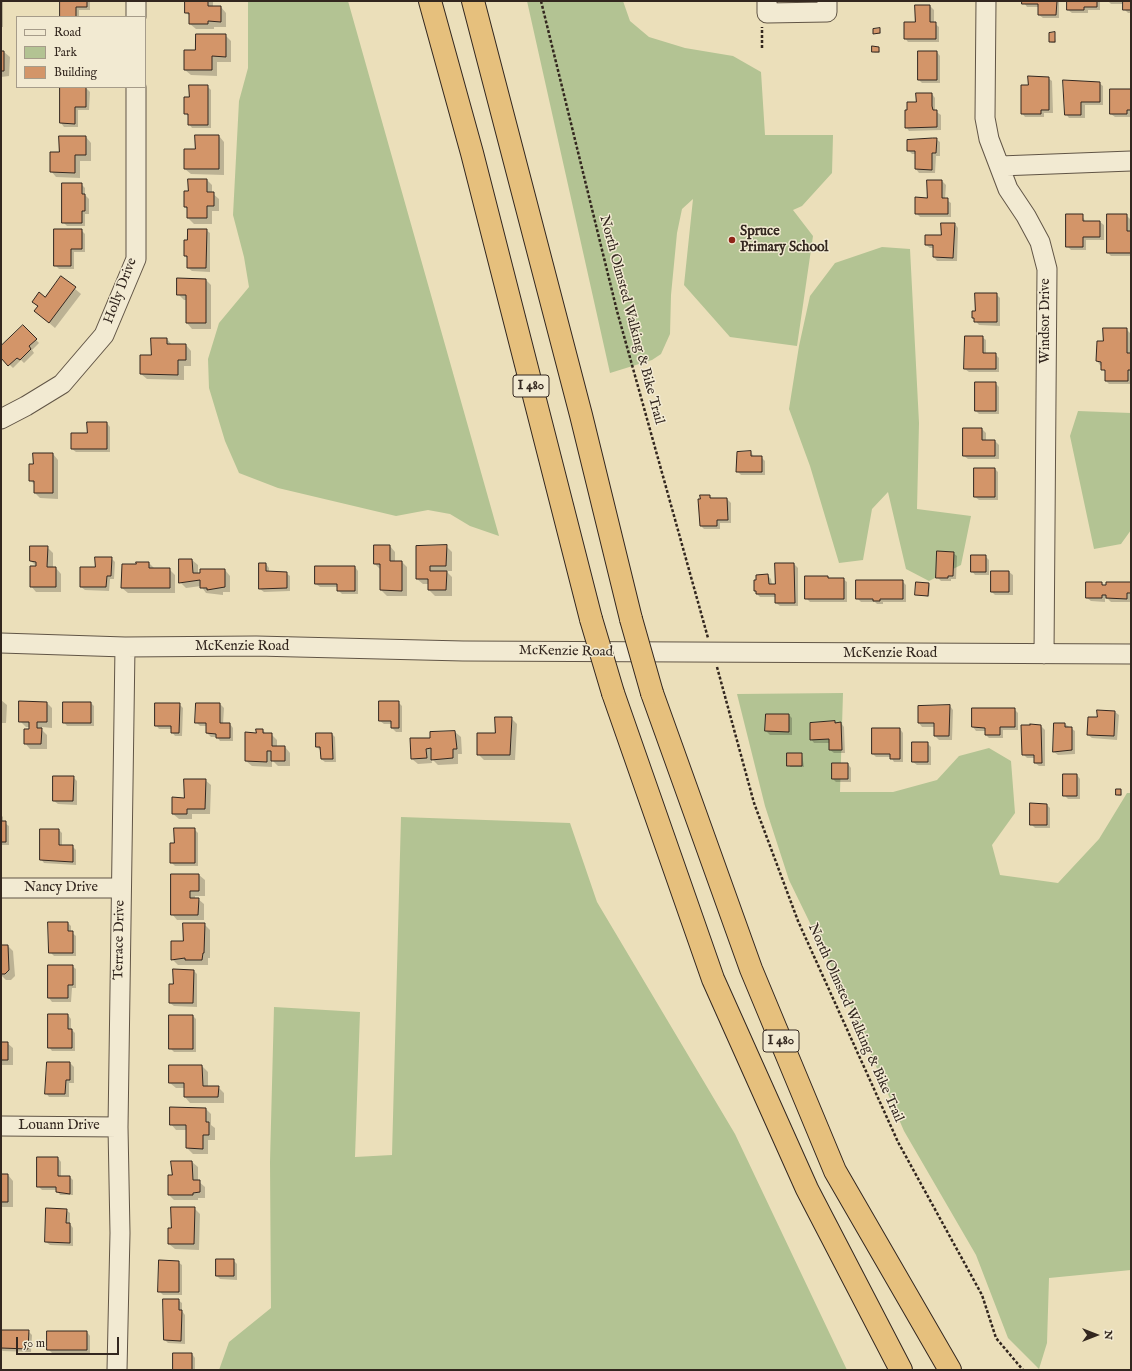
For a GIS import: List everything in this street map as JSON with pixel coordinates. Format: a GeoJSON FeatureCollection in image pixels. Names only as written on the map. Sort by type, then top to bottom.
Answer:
{"type":"FeatureCollection","features":[{"type":"Feature","properties":{"kind":"highway","name":"I 480"},"geometry":{"type":"LineString","coordinates":[[430,1],[472,153],[591,619],[613,693],[713,979],[808,1189],[901,1370]]}},
{"type":"Feature","properties":{"kind":"highway","name":"I 480"},"geometry":{"type":"LineString","coordinates":[[473,1],[581,415],[631,619],[652,693],[752,969],[835,1171],[950,1370]]}},
{"type":"Feature","properties":{"kind":"street"},"geometry":{"type":"LineString","coordinates":[[136,1],[136,16]]}},
{"type":"Feature","properties":{"kind":"street"},"geometry":{"type":"LineString","coordinates":[[767,1],[767,13],[827,12],[827,1]]}},
{"type":"Feature","properties":{"kind":"street","name":"Windsor Drive"},"geometry":{"type":"LineString","coordinates":[[986,1],[985,118],[989,139],[1008,189],[1026,216],[1040,242],[1047,269],[1044,654]]}},
{"type":"Feature","properties":{"kind":"street","name":"Holly Drive"},"geometry":{"type":"LineString","coordinates":[[1,419],[62,384],[104,335],[136,259],[136,88]]}},
{"type":"Feature","properties":{"kind":"street"},"geometry":{"type":"LineString","coordinates":[[1000,166],[1131,161]]}},
{"type":"Feature","properties":{"kind":"street","name":"McKenzie Road"},"geometry":{"type":"LineString","coordinates":[[1,643],[125,647],[256,646],[463,651],[713,654],[1131,654]]}},
{"type":"Feature","properties":{"kind":"street","name":"Terrace Drive"},"geometry":{"type":"LineString","coordinates":[[117,1370],[120,1234],[118,1127],[125,647]]}},
{"type":"Feature","properties":{"kind":"street","name":"Nancy Drive"},"geometry":{"type":"LineString","coordinates":[[1,888],[121,888]]}},
{"type":"Feature","properties":{"kind":"street","name":"Louann Drive"},"geometry":{"type":"LineString","coordinates":[[1,1126],[118,1127]]}},
{"type":"Feature","properties":{"kind":"path","name":"North Olmsted Walking & Bike Trail"},"geometry":{"type":"LineString","coordinates":[[541,1],[618,318],[709,642]]}},
{"type":"Feature","properties":{"kind":"path","name":"North Olmsted Walking & Bike Trail"},"geometry":{"type":"LineString","coordinates":[[716,662],[754,803],[798,921],[898,1142],[982,1295],[996,1338],[1023,1370]]}},
{"type":"Feature","properties":{"kind":"green space"},"geometry":{"type":"Polygon","coordinates":[[[248,1],[348,1],[499,536],[470,526],[450,514],[428,510],[396,516],[278,488],[239,473],[225,441],[209,388],[208,359],[219,323],[249,287],[244,257],[233,215],[239,101],[248,68],[248,1]]]}},
{"type":"Feature","properties":{"kind":"green space"},"geometry":{"type":"Polygon","coordinates":[[[527,1],[623,1],[630,21],[649,37],[685,48],[733,56],[761,72],[765,135],[833,135],[832,173],[802,206],[793,210],[813,236],[797,346],[730,337],[684,285],[693,199],[682,209],[677,233],[671,295],[670,334],[661,354],[652,360],[610,373],[527,1]]]}},
{"type":"Feature","properties":{"kind":"green space"},"geometry":{"type":"Polygon","coordinates":[[[882,247],[910,249],[919,423],[917,509],[971,516],[961,565],[929,581],[906,569],[888,492],[872,509],[863,560],[839,563],[810,466],[789,409],[799,346],[810,296],[835,263],[882,247]]]}},
{"type":"Feature","properties":{"kind":"green space"},"geometry":{"type":"Polygon","coordinates":[[[1078,411],[1131,413],[1131,530],[1121,544],[1094,549],[1070,436],[1078,411]]]}},
{"type":"Feature","properties":{"kind":"green space"},"geometry":{"type":"Polygon","coordinates":[[[843,693],[840,792],[893,792],[937,780],[959,756],[989,748],[1011,761],[1015,813],[992,845],[1000,875],[1058,883],[1099,839],[1127,793],[1131,793],[1131,1270],[1049,1278],[1047,1343],[1039,1369],[1008,1338],[976,1255],[904,1131],[847,999],[789,880],[765,806],[737,694],[843,693]]]}},
{"type":"Feature","properties":{"kind":"green space"},"geometry":{"type":"Polygon","coordinates":[[[401,817],[570,823],[597,902],[735,1134],[847,1370],[219,1370],[229,1342],[271,1308],[270,1162],[274,1007],[360,1012],[355,1157],[392,1155],[401,817]]]}},
{"type":"Feature","properties":{"kind":"building"},"geometry":{"type":"Polygon","coordinates":[[[60,1],[87,1],[87,7],[76,7],[76,16],[60,16],[60,1]]]}},
{"type":"Feature","properties":{"kind":"building"},"geometry":{"type":"Polygon","coordinates":[[[185,1],[208,1],[208,6],[221,6],[221,22],[208,21],[208,24],[189,24],[189,13],[185,13],[185,1]]]}},
{"type":"Feature","properties":{"kind":"building"},"geometry":{"type":"Polygon","coordinates":[[[1022,1],[1057,1],[1056,15],[1038,15],[1038,4],[1022,4],[1022,1]]]}},
{"type":"Feature","properties":{"kind":"building"},"geometry":{"type":"Polygon","coordinates":[[[1067,1],[1097,1],[1097,7],[1084,7],[1084,10],[1067,10],[1067,1]]]}},
{"type":"Feature","properties":{"kind":"building"},"geometry":{"type":"Polygon","coordinates":[[[1123,1],[1131,1],[1131,10],[1123,10],[1123,1]]]}},
{"type":"Feature","properties":{"kind":"building"},"geometry":{"type":"Polygon","coordinates":[[[915,5],[930,5],[930,22],[936,22],[936,39],[904,39],[904,22],[915,22],[915,5]]]}},
{"type":"Feature","properties":{"kind":"building"},"geometry":{"type":"Polygon","coordinates":[[[880,28],[880,33],[873,34],[873,29],[880,28]]]}},
{"type":"Feature","properties":{"kind":"building"},"geometry":{"type":"Polygon","coordinates":[[[1055,32],[1055,42],[1049,42],[1049,33],[1055,32]]]}},
{"type":"Feature","properties":{"kind":"building"},"geometry":{"type":"Polygon","coordinates":[[[196,34],[226,34],[226,57],[212,56],[212,70],[184,70],[184,50],[195,50],[196,34]]]}},
{"type":"Feature","properties":{"kind":"building"},"geometry":{"type":"Polygon","coordinates":[[[872,46],[879,47],[879,52],[872,52],[872,46]]]}},
{"type":"Feature","properties":{"kind":"building"},"geometry":{"type":"Polygon","coordinates":[[[1,51],[4,51],[4,71],[1,71],[1,51]]]}},
{"type":"Feature","properties":{"kind":"building"},"geometry":{"type":"Polygon","coordinates":[[[918,51],[937,51],[937,80],[918,80],[918,51]]]}},
{"type":"Feature","properties":{"kind":"building"},"geometry":{"type":"Polygon","coordinates":[[[1028,76],[1049,77],[1049,110],[1041,110],[1041,114],[1021,114],[1021,85],[1028,85],[1028,76]]]}},
{"type":"Feature","properties":{"kind":"building"},"geometry":{"type":"Polygon","coordinates":[[[1063,80],[1100,82],[1100,102],[1081,102],[1081,115],[1065,115],[1063,80]]]}},
{"type":"Feature","properties":{"kind":"building"},"geometry":{"type":"Polygon","coordinates":[[[189,85],[208,85],[208,125],[188,125],[188,114],[184,114],[184,97],[189,97],[189,85]]]}},
{"type":"Feature","properties":{"kind":"building"},"geometry":{"type":"Polygon","coordinates":[[[60,88],[86,88],[86,107],[75,107],[75,124],[60,123],[60,88]]]}},
{"type":"Feature","properties":{"kind":"building"},"geometry":{"type":"Polygon","coordinates":[[[1110,89],[1131,89],[1131,110],[1127,110],[1127,114],[1110,114],[1110,89]]]}},
{"type":"Feature","properties":{"kind":"building"},"geometry":{"type":"Polygon","coordinates":[[[916,93],[932,93],[933,110],[937,110],[937,127],[905,128],[905,110],[907,110],[907,102],[916,102],[916,93]]]}},
{"type":"Feature","properties":{"kind":"building"},"geometry":{"type":"Polygon","coordinates":[[[195,135],[219,135],[219,169],[184,169],[184,149],[195,149],[195,135]]]}},
{"type":"Feature","properties":{"kind":"building"},"geometry":{"type":"Polygon","coordinates":[[[59,136],[86,136],[86,155],[75,155],[75,173],[50,172],[50,152],[59,152],[59,136]]]}},
{"type":"Feature","properties":{"kind":"building"},"geometry":{"type":"Polygon","coordinates":[[[937,138],[936,153],[932,153],[932,170],[915,169],[915,151],[907,151],[907,140],[937,138]]]}},
{"type":"Feature","properties":{"kind":"building"},"geometry":{"type":"Polygon","coordinates":[[[188,179],[207,179],[207,192],[214,192],[214,206],[207,206],[207,218],[187,218],[187,207],[184,207],[184,191],[188,191],[188,179]]]}},
{"type":"Feature","properties":{"kind":"building"},"geometry":{"type":"Polygon","coordinates":[[[927,180],[942,180],[942,198],[948,198],[948,214],[915,214],[915,197],[927,198],[927,180]]]}},
{"type":"Feature","properties":{"kind":"building"},"geometry":{"type":"Polygon","coordinates":[[[62,183],[82,183],[82,194],[85,194],[85,211],[82,211],[82,223],[62,223],[62,183]]]}},
{"type":"Feature","properties":{"kind":"building"},"geometry":{"type":"Polygon","coordinates":[[[1066,214],[1083,214],[1083,221],[1100,221],[1100,237],[1083,237],[1083,247],[1066,247],[1066,214]]]}},
{"type":"Feature","properties":{"kind":"building"},"geometry":{"type":"Polygon","coordinates":[[[1107,214],[1127,214],[1127,231],[1131,231],[1131,253],[1107,253],[1107,214]]]}},
{"type":"Feature","properties":{"kind":"building"},"geometry":{"type":"Polygon","coordinates":[[[941,223],[955,223],[953,258],[933,257],[933,245],[925,245],[925,235],[941,235],[941,223]]]}},
{"type":"Feature","properties":{"kind":"building"},"geometry":{"type":"Polygon","coordinates":[[[54,229],[82,229],[82,249],[71,249],[71,266],[54,266],[54,229]]]}},
{"type":"Feature","properties":{"kind":"building"},"geometry":{"type":"Polygon","coordinates":[[[188,229],[207,229],[206,268],[187,268],[187,256],[184,256],[184,240],[187,240],[188,229]]]}},
{"type":"Feature","properties":{"kind":"building"},"geometry":{"type":"Polygon","coordinates":[[[61,276],[76,287],[49,323],[34,311],[38,306],[32,302],[39,292],[45,297],[61,276]]]}},
{"type":"Feature","properties":{"kind":"building"},"geometry":{"type":"Polygon","coordinates":[[[177,278],[206,279],[206,323],[186,323],[186,295],[177,295],[177,278]]]}},
{"type":"Feature","properties":{"kind":"building"},"geometry":{"type":"Polygon","coordinates":[[[975,293],[997,293],[997,322],[974,322],[974,318],[972,318],[972,311],[975,311],[975,293]]]}},
{"type":"Feature","properties":{"kind":"building"},"geometry":{"type":"Polygon","coordinates":[[[23,325],[37,339],[29,346],[31,349],[20,360],[17,358],[8,366],[1,358],[1,346],[23,325]]]}},
{"type":"Feature","properties":{"kind":"building"},"geometry":{"type":"Polygon","coordinates":[[[1103,328],[1127,328],[1127,353],[1131,353],[1131,370],[1128,370],[1128,381],[1105,381],[1105,370],[1101,370],[1101,362],[1096,361],[1097,341],[1103,341],[1103,328]]]}},
{"type":"Feature","properties":{"kind":"building"},"geometry":{"type":"Polygon","coordinates":[[[965,336],[983,336],[983,353],[996,353],[996,369],[964,369],[965,336]]]}},
{"type":"Feature","properties":{"kind":"building"},"geometry":{"type":"Polygon","coordinates":[[[151,338],[167,338],[167,344],[186,344],[186,360],[178,360],[178,375],[140,374],[140,355],[151,355],[151,338]]]}},
{"type":"Feature","properties":{"kind":"building"},"geometry":{"type":"Polygon","coordinates":[[[975,382],[996,382],[996,411],[975,411],[975,382]]]}},
{"type":"Feature","properties":{"kind":"building"},"geometry":{"type":"Polygon","coordinates":[[[87,422],[107,422],[107,449],[71,449],[71,433],[87,433],[87,422]]]}},
{"type":"Feature","properties":{"kind":"building"},"geometry":{"type":"Polygon","coordinates":[[[963,428],[982,428],[982,440],[995,440],[995,456],[963,456],[963,428]]]}},
{"type":"Feature","properties":{"kind":"building"},"geometry":{"type":"Polygon","coordinates":[[[751,451],[751,456],[762,456],[762,472],[736,472],[737,452],[751,451]]]}},
{"type":"Feature","properties":{"kind":"building"},"geometry":{"type":"Polygon","coordinates":[[[33,453],[53,453],[53,493],[34,493],[34,481],[29,481],[29,464],[33,464],[33,453]]]}},
{"type":"Feature","properties":{"kind":"building"},"geometry":{"type":"Polygon","coordinates":[[[974,468],[995,468],[995,497],[974,497],[974,468]]]}},
{"type":"Feature","properties":{"kind":"building"},"geometry":{"type":"Polygon","coordinates":[[[700,495],[710,495],[710,498],[727,498],[728,520],[717,520],[717,526],[700,526],[698,499],[700,499],[700,495]]]}},
{"type":"Feature","properties":{"kind":"building"},"geometry":{"type":"Polygon","coordinates":[[[374,545],[390,545],[390,561],[402,561],[402,591],[380,590],[380,564],[374,564],[374,545]]]}},
{"type":"Feature","properties":{"kind":"building"},"geometry":{"type":"Polygon","coordinates":[[[447,545],[446,566],[430,566],[430,571],[447,571],[446,590],[428,590],[428,579],[416,579],[416,546],[447,545]]]}},
{"type":"Feature","properties":{"kind":"building"},"geometry":{"type":"Polygon","coordinates":[[[30,546],[48,546],[47,567],[56,567],[56,587],[30,587],[30,566],[36,566],[36,562],[30,561],[30,546]]]}},
{"type":"Feature","properties":{"kind":"building"},"geometry":{"type":"Polygon","coordinates":[[[937,551],[954,552],[953,576],[948,576],[948,578],[936,578],[937,551]]]}},
{"type":"Feature","properties":{"kind":"building"},"geometry":{"type":"Polygon","coordinates":[[[971,555],[986,555],[986,572],[971,572],[971,555]]]}},
{"type":"Feature","properties":{"kind":"building"},"geometry":{"type":"Polygon","coordinates":[[[95,557],[112,557],[111,576],[107,576],[106,587],[80,587],[80,567],[95,567],[95,557]]]}},
{"type":"Feature","properties":{"kind":"building"},"geometry":{"type":"Polygon","coordinates":[[[179,559],[192,559],[193,573],[200,573],[200,569],[225,569],[225,587],[207,590],[207,588],[200,588],[200,580],[179,583],[179,559]]]}},
{"type":"Feature","properties":{"kind":"building"},"geometry":{"type":"Polygon","coordinates":[[[136,562],[149,562],[149,568],[170,568],[170,588],[121,588],[122,564],[136,564],[136,562]]]}},
{"type":"Feature","properties":{"kind":"building"},"geometry":{"type":"Polygon","coordinates":[[[259,563],[266,563],[266,571],[287,572],[287,588],[259,589],[259,563]]]}},
{"type":"Feature","properties":{"kind":"building"},"geometry":{"type":"Polygon","coordinates":[[[775,563],[794,563],[795,603],[775,603],[775,594],[756,594],[756,591],[754,591],[754,580],[756,580],[756,575],[768,574],[769,584],[775,584],[775,563]]]}},
{"type":"Feature","properties":{"kind":"building"},"geometry":{"type":"Polygon","coordinates":[[[315,566],[355,566],[355,591],[337,591],[337,584],[315,584],[315,566]]]}},
{"type":"Feature","properties":{"kind":"building"},"geometry":{"type":"Polygon","coordinates":[[[991,571],[1009,571],[1009,592],[991,592],[991,571]]]}},
{"type":"Feature","properties":{"kind":"building"},"geometry":{"type":"Polygon","coordinates":[[[805,576],[844,578],[844,599],[805,599],[805,576]]]}},
{"type":"Feature","properties":{"kind":"building"},"geometry":{"type":"Polygon","coordinates":[[[856,580],[903,580],[903,599],[880,599],[880,601],[873,601],[873,599],[856,599],[856,580]]]}},
{"type":"Feature","properties":{"kind":"building"},"geometry":{"type":"Polygon","coordinates":[[[916,582],[929,583],[928,596],[915,595],[916,582]]]}},
{"type":"Feature","properties":{"kind":"building"},"geometry":{"type":"Polygon","coordinates":[[[1086,582],[1102,582],[1102,585],[1106,585],[1106,582],[1131,582],[1131,593],[1127,593],[1127,599],[1106,598],[1106,595],[1102,595],[1102,598],[1086,598],[1086,582]]]}},
{"type":"Feature","properties":{"kind":"building"},"geometry":{"type":"Polygon","coordinates":[[[19,701],[47,702],[47,722],[37,722],[37,728],[42,728],[41,744],[24,744],[24,729],[29,729],[29,722],[19,722],[19,701]]]}},
{"type":"Feature","properties":{"kind":"building"},"geometry":{"type":"Polygon","coordinates":[[[379,701],[399,701],[399,728],[391,728],[391,721],[379,721],[379,701]]]}},
{"type":"Feature","properties":{"kind":"building"},"geometry":{"type":"Polygon","coordinates":[[[63,702],[91,702],[91,723],[63,723],[63,702]]]}},
{"type":"Feature","properties":{"kind":"building"},"geometry":{"type":"Polygon","coordinates":[[[155,703],[180,703],[179,733],[171,733],[171,726],[155,726],[155,703]]]}},
{"type":"Feature","properties":{"kind":"building"},"geometry":{"type":"Polygon","coordinates":[[[196,703],[220,703],[220,723],[230,723],[230,738],[216,738],[216,734],[206,733],[206,723],[195,723],[196,703]]]}},
{"type":"Feature","properties":{"kind":"building"},"geometry":{"type":"Polygon","coordinates":[[[950,705],[949,736],[934,736],[934,723],[918,723],[918,706],[950,705]]]}},
{"type":"Feature","properties":{"kind":"building"},"geometry":{"type":"Polygon","coordinates":[[[972,708],[1015,708],[1015,727],[1000,727],[1000,735],[985,735],[985,728],[972,727],[972,708]]]}},
{"type":"Feature","properties":{"kind":"building"},"geometry":{"type":"Polygon","coordinates":[[[1097,710],[1115,711],[1114,736],[1087,735],[1088,717],[1097,717],[1097,710]]]}},
{"type":"Feature","properties":{"kind":"building"},"geometry":{"type":"Polygon","coordinates":[[[766,714],[789,714],[789,732],[765,731],[766,714]]]}},
{"type":"Feature","properties":{"kind":"building"},"geometry":{"type":"Polygon","coordinates":[[[495,717],[512,717],[510,755],[477,755],[477,733],[495,733],[495,717]]]}},
{"type":"Feature","properties":{"kind":"building"},"geometry":{"type":"Polygon","coordinates":[[[835,721],[835,723],[841,722],[842,750],[829,750],[829,739],[810,740],[810,723],[835,721]]]}},
{"type":"Feature","properties":{"kind":"building"},"geometry":{"type":"Polygon","coordinates":[[[1054,723],[1065,723],[1065,727],[1072,727],[1072,750],[1053,752],[1054,723]]]}},
{"type":"Feature","properties":{"kind":"building"},"geometry":{"type":"Polygon","coordinates":[[[1021,725],[1041,725],[1042,763],[1034,763],[1034,755],[1022,755],[1021,725]]]}},
{"type":"Feature","properties":{"kind":"building"},"geometry":{"type":"Polygon","coordinates":[[[872,728],[900,728],[900,759],[890,759],[890,754],[872,754],[872,728]]]}},
{"type":"Feature","properties":{"kind":"building"},"geometry":{"type":"Polygon","coordinates":[[[256,729],[263,729],[263,733],[272,733],[272,746],[285,746],[285,761],[271,761],[271,751],[267,751],[267,762],[245,761],[245,732],[256,733],[256,729]]]}},
{"type":"Feature","properties":{"kind":"building"},"geometry":{"type":"Polygon","coordinates":[[[455,731],[457,749],[453,749],[453,758],[431,760],[431,748],[426,749],[427,758],[411,759],[410,738],[430,738],[430,732],[455,731]]]}},
{"type":"Feature","properties":{"kind":"building"},"geometry":{"type":"Polygon","coordinates":[[[316,733],[332,733],[333,759],[321,759],[320,747],[316,747],[316,733]]]}},
{"type":"Feature","properties":{"kind":"building"},"geometry":{"type":"Polygon","coordinates":[[[912,742],[928,742],[928,762],[912,762],[912,742]]]}},
{"type":"Feature","properties":{"kind":"building"},"geometry":{"type":"Polygon","coordinates":[[[787,753],[802,753],[802,766],[787,766],[787,753]]]}},
{"type":"Feature","properties":{"kind":"building"},"geometry":{"type":"Polygon","coordinates":[[[832,763],[848,763],[848,779],[832,779],[832,763]]]}},
{"type":"Feature","properties":{"kind":"building"},"geometry":{"type":"Polygon","coordinates":[[[1063,774],[1077,774],[1077,796],[1063,796],[1063,774]]]}},
{"type":"Feature","properties":{"kind":"building"},"geometry":{"type":"Polygon","coordinates":[[[53,776],[74,776],[73,801],[53,801],[53,776]]]}},
{"type":"Feature","properties":{"kind":"building"},"geometry":{"type":"Polygon","coordinates":[[[184,779],[206,779],[205,809],[187,809],[187,814],[172,814],[172,797],[184,798],[184,779]]]}},
{"type":"Feature","properties":{"kind":"building"},"geometry":{"type":"Polygon","coordinates":[[[1116,789],[1121,789],[1121,795],[1116,795],[1116,789]]]}},
{"type":"Feature","properties":{"kind":"building"},"geometry":{"type":"Polygon","coordinates":[[[1030,803],[1047,804],[1047,825],[1030,825],[1030,803]]]}},
{"type":"Feature","properties":{"kind":"building"},"geometry":{"type":"Polygon","coordinates":[[[1,821],[6,821],[6,842],[1,842],[1,821]]]}},
{"type":"Feature","properties":{"kind":"building"},"geometry":{"type":"Polygon","coordinates":[[[174,828],[195,828],[195,863],[170,863],[170,843],[174,843],[174,828]]]}},
{"type":"Feature","properties":{"kind":"building"},"geometry":{"type":"Polygon","coordinates":[[[40,829],[59,829],[59,845],[73,845],[73,862],[40,860],[40,829]]]}},
{"type":"Feature","properties":{"kind":"building"},"geometry":{"type":"Polygon","coordinates":[[[171,874],[199,874],[199,891],[190,891],[190,898],[199,898],[198,915],[171,915],[171,874]]]}},
{"type":"Feature","properties":{"kind":"building"},"geometry":{"type":"Polygon","coordinates":[[[48,922],[68,922],[68,931],[73,931],[73,953],[49,953],[48,922]]]}},
{"type":"Feature","properties":{"kind":"building"},"geometry":{"type":"Polygon","coordinates":[[[183,923],[205,923],[204,953],[202,960],[185,960],[185,958],[171,960],[171,941],[183,941],[183,923]]]}},
{"type":"Feature","properties":{"kind":"building"},"geometry":{"type":"Polygon","coordinates":[[[1,945],[8,945],[9,970],[5,974],[1,974],[1,945]]]}},
{"type":"Feature","properties":{"kind":"building"},"geometry":{"type":"Polygon","coordinates":[[[48,965],[73,965],[73,985],[68,985],[68,998],[48,998],[48,965]]]}},
{"type":"Feature","properties":{"kind":"building"},"geometry":{"type":"Polygon","coordinates":[[[173,969],[194,970],[193,1003],[169,1003],[169,984],[173,984],[173,969]]]}},
{"type":"Feature","properties":{"kind":"building"},"geometry":{"type":"Polygon","coordinates":[[[48,1014],[68,1014],[68,1029],[72,1029],[72,1048],[48,1048],[48,1014]]]}},
{"type":"Feature","properties":{"kind":"building"},"geometry":{"type":"Polygon","coordinates":[[[169,1015],[193,1015],[193,1049],[169,1049],[169,1015]]]}},
{"type":"Feature","properties":{"kind":"building"},"geometry":{"type":"Polygon","coordinates":[[[1,1042],[8,1042],[8,1060],[1,1060],[1,1042]]]}},
{"type":"Feature","properties":{"kind":"building"},"geometry":{"type":"Polygon","coordinates":[[[47,1062],[70,1062],[70,1080],[66,1080],[65,1094],[45,1094],[47,1062]]]}},
{"type":"Feature","properties":{"kind":"building"},"geometry":{"type":"Polygon","coordinates":[[[169,1065],[202,1065],[203,1086],[219,1086],[218,1097],[184,1097],[184,1083],[169,1083],[169,1065]]]}},
{"type":"Feature","properties":{"kind":"building"},"geometry":{"type":"Polygon","coordinates":[[[170,1107],[206,1108],[206,1122],[209,1122],[209,1135],[203,1135],[203,1149],[186,1148],[186,1125],[170,1125],[170,1107]]]}},
{"type":"Feature","properties":{"kind":"building"},"geometry":{"type":"Polygon","coordinates":[[[37,1157],[58,1157],[58,1176],[70,1176],[70,1194],[56,1192],[56,1187],[37,1187],[37,1157]]]}},
{"type":"Feature","properties":{"kind":"building"},"geometry":{"type":"Polygon","coordinates":[[[171,1161],[192,1161],[193,1180],[200,1180],[200,1192],[193,1193],[193,1195],[168,1195],[168,1175],[172,1175],[171,1161]]]}},
{"type":"Feature","properties":{"kind":"building"},"geometry":{"type":"Polygon","coordinates":[[[1,1174],[8,1174],[8,1202],[1,1202],[1,1174]]]}},
{"type":"Feature","properties":{"kind":"building"},"geometry":{"type":"Polygon","coordinates":[[[171,1207],[195,1207],[194,1244],[168,1244],[168,1228],[171,1228],[171,1207]]]}},
{"type":"Feature","properties":{"kind":"building"},"geometry":{"type":"Polygon","coordinates":[[[46,1208],[67,1209],[66,1223],[70,1223],[70,1243],[45,1242],[46,1208]]]}},
{"type":"Feature","properties":{"kind":"building"},"geometry":{"type":"Polygon","coordinates":[[[216,1259],[234,1259],[234,1276],[216,1276],[216,1259]]]}},
{"type":"Feature","properties":{"kind":"building"},"geometry":{"type":"Polygon","coordinates":[[[159,1260],[179,1261],[179,1292],[158,1292],[159,1260]]]}},
{"type":"Feature","properties":{"kind":"building"},"geometry":{"type":"Polygon","coordinates":[[[163,1299],[179,1299],[179,1310],[182,1310],[181,1341],[164,1340],[163,1299]]]}},
{"type":"Feature","properties":{"kind":"building"},"geometry":{"type":"Polygon","coordinates":[[[1,1330],[29,1330],[28,1349],[1,1348],[1,1330]]]}},
{"type":"Feature","properties":{"kind":"building"},"geometry":{"type":"Polygon","coordinates":[[[47,1331],[87,1331],[87,1350],[47,1350],[47,1331]]]}},
{"type":"Feature","properties":{"kind":"building"},"geometry":{"type":"Polygon","coordinates":[[[173,1353],[192,1353],[192,1370],[173,1370],[173,1353]]]}},
{"type":"Feature","properties":{"kind":"place","name":"Spruce Primary School"},"geometry":{"type":"Point","coordinates":[732,240]}}]}
